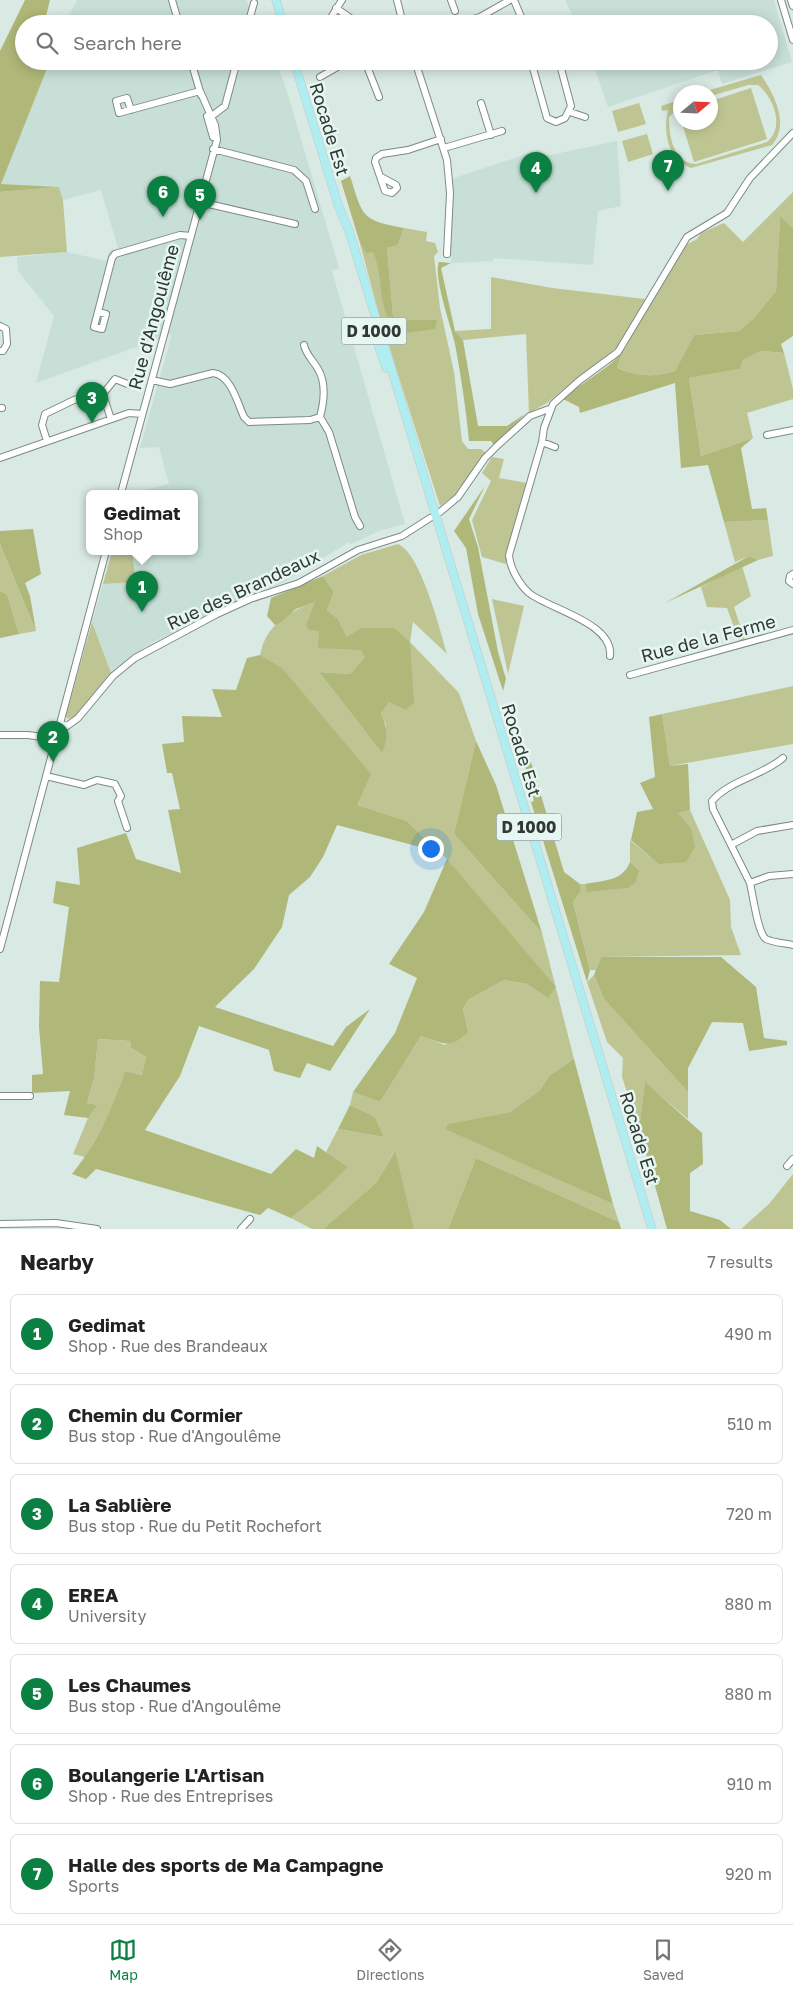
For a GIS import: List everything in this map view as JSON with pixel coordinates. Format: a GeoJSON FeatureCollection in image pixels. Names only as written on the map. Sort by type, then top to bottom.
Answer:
{"type":"FeatureCollection","features":[{"type":"Feature","properties":{"kind":"main road"},"geometry":{"type":"LineString","coordinates":[[276,0],[280,15]]}},
{"type":"Feature","properties":{"kind":"main road","name":"Rocade Est"},"geometry":{"type":"LineString","coordinates":[[297,70],[382,358],[416,455],[643,1198],[650,1229]]}},
{"type":"Feature","properties":{"kind":"street"},"geometry":{"type":"LineString","coordinates":[[172,0],[176,15]]}},
{"type":"Feature","properties":{"kind":"street"},"geometry":{"type":"LineString","coordinates":[[332,15],[342,0]]}},
{"type":"Feature","properties":{"kind":"street"},"geometry":{"type":"LineString","coordinates":[[397,0],[401,15]]}},
{"type":"Feature","properties":{"kind":"street"},"geometry":{"type":"LineString","coordinates":[[451,0],[455,11]]}},
{"type":"Feature","properties":{"kind":"street"},"geometry":{"type":"LineString","coordinates":[[484,15],[510,0]]}},
{"type":"Feature","properties":{"kind":"street"},"geometry":{"type":"LineString","coordinates":[[514,0],[520,15]]}},
{"type":"Feature","properties":{"kind":"street"},"geometry":{"type":"LineString","coordinates":[[781,0],[793,40]]}},
{"type":"Feature","properties":{"kind":"street"},"geometry":{"type":"LineString","coordinates":[[791,0],[793,6]]}},
{"type":"Feature","properties":{"kind":"street"},"geometry":{"type":"LineString","coordinates":[[250,15],[254,2]]}},
{"type":"Feature","properties":{"kind":"street"},"geometry":{"type":"LineString","coordinates":[[336,8],[346,15]]}},
{"type":"Feature","properties":{"kind":"street","name":"Rue d'Angoulême"},"geometry":{"type":"LineString","coordinates":[[122,490],[191,236],[217,132],[210,118],[194,70]]}},
{"type":"Feature","properties":{"kind":"street"},"geometry":{"type":"LineString","coordinates":[[210,118],[225,106],[235,70]]}},
{"type":"Feature","properties":{"kind":"street"},"geometry":{"type":"LineString","coordinates":[[320,77],[332,70]]}},
{"type":"Feature","properties":{"kind":"street"},"geometry":{"type":"LineString","coordinates":[[368,70],[379,97]]}},
{"type":"Feature","properties":{"kind":"street"},"geometry":{"type":"LineString","coordinates":[[418,70],[444,148],[450,193],[447,254]]}},
{"type":"Feature","properties":{"kind":"street"},"geometry":{"type":"LineString","coordinates":[[534,70],[547,118],[551,122],[561,121],[570,112],[569,95],[562,70]]}},
{"type":"Feature","properties":{"kind":"street"},"geometry":{"type":"LineString","coordinates":[[130,110],[127,98],[116,101],[119,114],[200,91]]}},
{"type":"Feature","properties":{"kind":"street"},"geometry":{"type":"LineString","coordinates":[[481,103],[490,135]]}},
{"type":"Feature","properties":{"kind":"street"},"geometry":{"type":"LineString","coordinates":[[570,112],[585,117]]}},
{"type":"Feature","properties":{"kind":"street"},"geometry":{"type":"LineString","coordinates":[[444,148],[502,131]]}},
{"type":"Feature","properties":{"kind":"street"},"geometry":{"type":"LineString","coordinates":[[440,512],[458,497],[485,458],[530,416],[549,409],[580,380],[618,352],[687,236],[727,213],[750,178],[793,133]]}},
{"type":"Feature","properties":{"kind":"street"},"geometry":{"type":"LineString","coordinates":[[381,177],[375,162],[378,156],[441,140]]}},
{"type":"Feature","properties":{"kind":"street"},"geometry":{"type":"LineString","coordinates":[[213,149],[294,170],[306,181],[315,209]]}},
{"type":"Feature","properties":{"kind":"street"},"geometry":{"type":"LineString","coordinates":[[200,202],[296,224]]}},
{"type":"Feature","properties":{"kind":"street"},"geometry":{"type":"LineString","coordinates":[[98,312],[114,254],[180,235],[191,236]]}},
{"type":"Feature","properties":{"kind":"street"},"geometry":{"type":"LineString","coordinates":[[0,326],[6,329],[7,344],[3,351],[0,351]]}},
{"type":"Feature","properties":{"kind":"street"},"geometry":{"type":"LineString","coordinates":[[304,345],[306,353],[322,376],[324,388],[320,417],[329,432],[355,517],[360,526]]}},
{"type":"Feature","properties":{"kind":"street"},"geometry":{"type":"LineString","coordinates":[[152,380],[170,384],[213,372],[226,378],[244,417],[249,422],[310,420],[320,417]]}},
{"type":"Feature","properties":{"kind":"street"},"geometry":{"type":"LineString","coordinates":[[103,394],[115,379],[130,385]]}},
{"type":"Feature","properties":{"kind":"street"},"geometry":{"type":"LineString","coordinates":[[47,441],[42,425],[47,413],[65,406],[74,400],[101,392],[103,394]]}},
{"type":"Feature","properties":{"kind":"street"},"geometry":{"type":"LineString","coordinates":[[103,394],[111,419]]}},
{"type":"Feature","properties":{"kind":"street"},"geometry":{"type":"LineString","coordinates":[[549,409],[542,442],[509,556],[511,568],[529,593],[601,632],[610,650],[610,656]]}},
{"type":"Feature","properties":{"kind":"street"},"geometry":{"type":"LineString","coordinates":[[0,458],[129,413],[142,414]]}},
{"type":"Feature","properties":{"kind":"street"},"geometry":{"type":"LineString","coordinates":[[767,435],[793,430]]}},
{"type":"Feature","properties":{"kind":"street"},"geometry":{"type":"LineString","coordinates":[[542,442],[555,447]]}},
{"type":"Feature","properties":{"kind":"street","name":"Rue des Brandeaux"},"geometry":{"type":"LineString","coordinates":[[60,724],[67,726],[78,718],[113,676],[135,658],[217,614],[304,580],[358,550],[402,536],[430,518]]}},
{"type":"Feature","properties":{"kind":"street"},"geometry":{"type":"LineString","coordinates":[[0,949],[105,555]]}},
{"type":"Feature","properties":{"kind":"street"},"geometry":{"type":"LineString","coordinates":[[793,574],[790,576],[789,581],[793,584]]}},
{"type":"Feature","properties":{"kind":"street","name":"Rue de la Ferme"},"geometry":{"type":"LineString","coordinates":[[630,675],[793,630]]}},
{"type":"Feature","properties":{"kind":"street"},"geometry":{"type":"LineString","coordinates":[[0,735],[28,735],[56,739]]}},
{"type":"Feature","properties":{"kind":"street"},"geometry":{"type":"LineString","coordinates":[[783,758],[767,770],[718,794],[712,801],[713,809],[750,883],[757,907],[758,925],[763,936],[772,941],[793,945]]}},
{"type":"Feature","properties":{"kind":"street"},"geometry":{"type":"LineString","coordinates":[[46,776],[84,785],[97,780],[115,784],[121,796],[118,801],[127,828]]}},
{"type":"Feature","properties":{"kind":"street"},"geometry":{"type":"LineString","coordinates":[[731,845],[758,832],[793,825]]}},
{"type":"Feature","properties":{"kind":"street"},"geometry":{"type":"LineString","coordinates":[[750,883],[768,876],[793,874]]}},
{"type":"Feature","properties":{"kind":"street"},"geometry":{"type":"LineString","coordinates":[[0,1096],[30,1096]]}},
{"type":"Feature","properties":{"kind":"street"},"geometry":{"type":"LineString","coordinates":[[787,1166],[793,1160]]}},
{"type":"Feature","properties":{"kind":"street"},"geometry":{"type":"LineString","coordinates":[[241,1229],[250,1219]]}},
{"type":"Feature","properties":{"kind":"street"},"geometry":{"type":"LineString","coordinates":[[0,1224],[20,1226],[56,1224],[97,1229]]}},
{"type":"Feature","properties":{"kind":"shaded area"},"geometry":{"type":"Polygon","coordinates":[[[77,0],[246,0],[254,15],[70,15],[77,0]]]}},
{"type":"Feature","properties":{"kind":"shaded area"},"geometry":{"type":"Polygon","coordinates":[[[565,0],[774,0],[792,62],[778,66],[778,15],[572,15],[565,0]]]}},
{"type":"Feature","properties":{"kind":"shaded area"},"geometry":{"type":"Polygon","coordinates":[[[46,70],[279,70],[285,85],[339,268],[332,271],[405,524],[379,531],[351,544],[349,542],[284,582],[155,641],[128,658],[111,673],[92,622],[103,584],[136,582],[133,555],[198,555],[198,490],[146,490],[169,484],[159,447],[140,448],[172,334],[36,383],[54,316],[18,271],[17,257],[67,252],[106,261],[110,250],[118,248],[101,190],[63,200],[59,187],[1,184],[46,70]]]}},
{"type":"Feature","properties":{"kind":"shaded area"},"geometry":{"type":"Polygon","coordinates":[[[595,70],[718,70],[608,107],[595,70]]]}},
{"type":"Feature","properties":{"kind":"shaded area"},"geometry":{"type":"Polygon","coordinates":[[[718,70],[767,70],[722,84],[718,70]]]}},
{"type":"Feature","properties":{"kind":"shaded area"},"geometry":{"type":"Polygon","coordinates":[[[617,141],[621,206],[598,211],[593,265],[493,258],[493,261],[451,263],[451,179],[539,150],[541,157],[617,141]]]}},
{"type":"Feature","properties":{"kind":"green space"},"geometry":{"type":"Polygon","coordinates":[[[25,0],[50,0],[46,15],[18,15],[25,0]]]}},
{"type":"Feature","properties":{"kind":"green space"},"geometry":{"type":"Polygon","coordinates":[[[15,20],[15,70],[46,70],[1,184],[59,187],[0,192],[0,51],[15,20]]]}},
{"type":"Feature","properties":{"kind":"green space"},"geometry":{"type":"Polygon","coordinates":[[[761,75],[771,91],[778,109],[780,128],[777,137],[772,145],[691,168],[683,164],[672,151],[666,127],[668,110],[662,111],[661,106],[673,102],[673,113],[669,117],[671,140],[677,154],[682,159],[696,164],[767,142],[775,129],[776,121],[773,105],[769,97],[758,85],[748,85],[718,94],[718,88],[761,75]]]}},
{"type":"Feature","properties":{"kind":"green space"},"geometry":{"type":"Polygon","coordinates":[[[751,88],[767,139],[694,162],[684,130],[718,130],[718,99],[751,88]]]}},
{"type":"Feature","properties":{"kind":"green space"},"geometry":{"type":"Polygon","coordinates":[[[639,103],[646,124],[618,132],[612,111],[639,103]]]}},
{"type":"Feature","properties":{"kind":"green space"},"geometry":{"type":"Polygon","coordinates":[[[647,134],[653,154],[628,162],[622,141],[647,134]]]}},
{"type":"Feature","properties":{"kind":"green space"},"geometry":{"type":"Polygon","coordinates":[[[350,176],[361,208],[365,214],[379,222],[404,228],[398,245],[387,248],[393,315],[397,320],[437,320],[435,329],[399,334],[392,326],[384,306],[377,262],[373,252],[366,254],[359,240],[341,181],[350,176]]]}},
{"type":"Feature","properties":{"kind":"green space"},"geometry":{"type":"Polygon","coordinates":[[[59,187],[63,200],[67,252],[0,257],[0,192],[59,187]]]}},
{"type":"Feature","properties":{"kind":"green space"},"geometry":{"type":"Polygon","coordinates":[[[793,192],[793,228],[780,218],[776,291],[754,318],[739,331],[694,335],[675,371],[646,375],[617,368],[622,353],[684,246],[697,239],[701,233],[724,223],[743,242],[793,192]]]}},
{"type":"Feature","properties":{"kind":"green space"},"geometry":{"type":"Polygon","coordinates":[[[780,217],[793,228],[793,336],[781,344],[784,353],[761,351],[743,360],[740,369],[689,378],[701,456],[753,438],[741,448],[752,509],[766,508],[768,520],[724,522],[708,465],[681,468],[675,383],[580,413],[579,407],[563,399],[622,353],[617,368],[639,374],[667,373],[675,371],[694,335],[739,331],[754,318],[776,291],[780,217]]]}},
{"type":"Feature","properties":{"kind":"green space"},"geometry":{"type":"Polygon","coordinates":[[[404,228],[427,232],[426,241],[435,243],[438,252],[434,256],[440,308],[454,372],[462,441],[468,449],[481,449],[486,453],[456,494],[440,506],[380,318],[359,240],[366,254],[373,252],[378,263],[383,298],[392,328],[437,320],[397,320],[393,315],[387,248],[398,245],[404,228]]]}},
{"type":"Feature","properties":{"kind":"green space"},"geometry":{"type":"Polygon","coordinates":[[[439,262],[451,263],[441,268],[455,331],[463,340],[478,426],[507,426],[525,414],[494,445],[491,441],[469,441],[455,344],[438,279],[439,262]]]}},
{"type":"Feature","properties":{"kind":"green space"},"geometry":{"type":"Polygon","coordinates":[[[491,277],[552,288],[645,299],[624,337],[612,353],[578,377],[547,403],[529,413],[526,334],[463,340],[455,331],[491,329],[491,277]]]}},
{"type":"Feature","properties":{"kind":"green space"},"geometry":{"type":"Polygon","coordinates":[[[761,351],[784,353],[793,389],[793,399],[747,413],[753,438],[701,456],[689,378],[740,369],[743,360],[761,351]]]}},
{"type":"Feature","properties":{"kind":"green space"},"geometry":{"type":"Polygon","coordinates":[[[492,457],[504,459],[499,478],[527,483],[507,553],[506,564],[482,557],[472,520],[491,481],[482,473],[492,457]]]}},
{"type":"Feature","properties":{"kind":"green space"},"geometry":{"type":"Polygon","coordinates":[[[485,486],[469,519],[478,547],[498,652],[506,679],[503,691],[478,614],[466,548],[454,531],[485,486]]]}},
{"type":"Feature","properties":{"kind":"green space"},"geometry":{"type":"Polygon","coordinates":[[[768,520],[773,556],[758,560],[749,556],[735,562],[724,522],[768,520]]]}},
{"type":"Feature","properties":{"kind":"green space"},"geometry":{"type":"Polygon","coordinates":[[[33,529],[41,574],[25,583],[30,596],[36,631],[0,544],[0,531],[33,529]]]}},
{"type":"Feature","properties":{"kind":"green space"},"geometry":{"type":"Polygon","coordinates":[[[0,544],[36,631],[19,634],[7,594],[0,591],[0,544]]]}},
{"type":"Feature","properties":{"kind":"green space"},"geometry":{"type":"Polygon","coordinates":[[[398,544],[414,562],[422,577],[447,654],[413,622],[410,642],[347,637],[338,619],[327,610],[334,592],[323,576],[361,555],[398,544]]]}},
{"type":"Feature","properties":{"kind":"green space"},"geometry":{"type":"Polygon","coordinates":[[[111,555],[133,555],[136,582],[103,584],[111,555]]]}},
{"type":"Feature","properties":{"kind":"green space"},"geometry":{"type":"Polygon","coordinates":[[[749,556],[758,560],[665,603],[749,556]]]}},
{"type":"Feature","properties":{"kind":"green space"},"geometry":{"type":"Polygon","coordinates":[[[742,566],[751,596],[734,607],[745,640],[739,641],[727,608],[707,607],[701,587],[742,566]]]}},
{"type":"Feature","properties":{"kind":"green space"},"geometry":{"type":"Polygon","coordinates":[[[323,576],[334,592],[327,610],[338,619],[347,637],[361,628],[394,628],[410,642],[414,703],[406,710],[389,702],[381,714],[386,734],[382,753],[319,672],[350,674],[364,658],[361,650],[318,648],[319,631],[309,630],[306,625],[315,602],[296,609],[275,625],[267,616],[271,598],[323,576]]]}},
{"type":"Feature","properties":{"kind":"green space"},"geometry":{"type":"Polygon","coordinates":[[[0,591],[7,594],[19,634],[0,638],[0,591]]]}},
{"type":"Feature","properties":{"kind":"green space"},"geometry":{"type":"Polygon","coordinates":[[[492,599],[524,606],[508,674],[492,599]]]}},
{"type":"Feature","properties":{"kind":"green space"},"geometry":{"type":"Polygon","coordinates":[[[315,602],[319,630],[361,650],[364,658],[350,674],[319,672],[382,753],[386,725],[381,714],[389,702],[410,642],[459,693],[476,741],[454,834],[542,933],[574,1059],[549,1076],[540,1090],[510,1112],[449,1124],[446,1129],[613,1204],[619,1222],[476,1158],[448,1229],[414,1229],[394,1152],[376,1183],[323,1229],[312,1229],[291,1218],[324,1191],[347,1167],[326,1152],[338,1129],[384,1137],[375,1117],[350,1105],[353,1092],[380,1102],[421,1036],[445,1045],[468,1032],[463,1009],[468,1000],[504,980],[527,984],[548,998],[447,859],[407,821],[357,805],[282,669],[260,655],[269,633],[280,621],[293,612],[315,602]]]}},
{"type":"Feature","properties":{"kind":"green space"},"geometry":{"type":"Polygon","coordinates":[[[92,622],[111,673],[76,716],[68,719],[66,716],[92,622]]]}},
{"type":"Feature","properties":{"kind":"green space"},"geometry":{"type":"Polygon","coordinates":[[[260,655],[282,668],[371,774],[357,805],[407,821],[439,852],[337,825],[323,857],[310,877],[289,895],[282,927],[254,969],[215,1007],[333,1046],[346,1027],[370,1009],[330,1071],[307,1063],[300,1078],[274,1071],[269,1050],[199,1026],[180,1076],[145,1130],[271,1174],[296,1149],[314,1158],[317,1146],[348,1167],[324,1191],[291,1218],[268,1208],[260,1215],[96,1169],[86,1179],[72,1174],[97,1137],[115,1100],[125,1071],[142,1075],[146,1057],[131,1048],[130,1041],[98,1039],[94,1078],[87,1103],[98,1105],[88,1118],[64,1115],[70,1091],[32,1093],[32,1075],[43,1074],[39,1027],[40,981],[59,982],[69,907],[53,903],[56,881],[80,885],[77,848],[126,833],[136,859],[181,873],[168,810],[180,809],[172,773],[167,773],[162,744],[184,742],[182,716],[222,717],[212,689],[236,690],[247,658],[260,655]]]}},
{"type":"Feature","properties":{"kind":"green space"},"geometry":{"type":"Polygon","coordinates":[[[793,686],[793,744],[670,766],[662,714],[793,686]]]}},
{"type":"Feature","properties":{"kind":"green space"},"geometry":{"type":"Polygon","coordinates":[[[662,714],[670,766],[688,764],[690,810],[678,813],[691,828],[695,847],[686,862],[658,864],[631,840],[637,812],[653,809],[640,783],[655,777],[649,717],[662,714]]]}},
{"type":"Feature","properties":{"kind":"green space"},"geometry":{"type":"Polygon","coordinates":[[[476,741],[496,785],[542,933],[454,834],[476,741]]]}},
{"type":"Feature","properties":{"kind":"green space"},"geometry":{"type":"Polygon","coordinates":[[[522,754],[531,762],[564,872],[580,884],[581,891],[573,902],[590,970],[587,982],[531,802],[534,801],[522,754]]]}},
{"type":"Feature","properties":{"kind":"green space"},"geometry":{"type":"Polygon","coordinates":[[[690,810],[730,900],[731,927],[741,955],[601,957],[596,970],[590,970],[573,902],[581,891],[580,884],[585,884],[586,892],[639,870],[630,862],[630,840],[658,864],[691,828],[677,813],[690,810]]]}},
{"type":"Feature","properties":{"kind":"green space"},"geometry":{"type":"Polygon","coordinates":[[[447,859],[556,987],[548,998],[527,984],[504,980],[468,1000],[463,1009],[468,1032],[462,1038],[451,1043],[440,1043],[421,1036],[380,1102],[353,1092],[395,1033],[417,978],[389,964],[424,912],[447,859]]]}},
{"type":"Feature","properties":{"kind":"green space"},"geometry":{"type":"Polygon","coordinates":[[[630,862],[639,870],[635,883],[628,888],[586,892],[585,884],[617,877],[627,869],[630,862]]]}},
{"type":"Feature","properties":{"kind":"green space"},"geometry":{"type":"Polygon","coordinates":[[[601,957],[721,957],[756,987],[764,1038],[787,1041],[787,1045],[749,1051],[743,1023],[712,1022],[688,1068],[688,1092],[604,999],[594,975],[601,957]]]}},
{"type":"Feature","properties":{"kind":"green space"},"geometry":{"type":"Polygon","coordinates":[[[594,975],[604,999],[688,1092],[688,1119],[645,1083],[639,1128],[622,1077],[623,1058],[607,1042],[587,982],[594,975]]]}},
{"type":"Feature","properties":{"kind":"green space"},"geometry":{"type":"Polygon","coordinates":[[[98,1039],[130,1041],[131,1048],[146,1057],[142,1075],[125,1071],[110,1115],[85,1157],[73,1154],[88,1118],[98,1105],[87,1103],[94,1078],[98,1039]]]}},
{"type":"Feature","properties":{"kind":"green space"},"geometry":{"type":"Polygon","coordinates":[[[574,1059],[613,1204],[445,1129],[448,1124],[510,1112],[540,1090],[549,1076],[574,1059]]]}},
{"type":"Feature","properties":{"kind":"green space"},"geometry":{"type":"Polygon","coordinates":[[[645,1082],[702,1133],[703,1164],[690,1173],[690,1211],[720,1220],[731,1229],[667,1229],[639,1128],[645,1082]]]}},
{"type":"Feature","properties":{"kind":"green space"},"geometry":{"type":"Polygon","coordinates":[[[350,1105],[375,1117],[384,1137],[338,1129],[350,1105]]]}},
{"type":"Feature","properties":{"kind":"green space"},"geometry":{"type":"Polygon","coordinates":[[[395,1151],[414,1229],[323,1229],[376,1183],[395,1151]]]}},
{"type":"Feature","properties":{"kind":"green space"},"geometry":{"type":"Polygon","coordinates":[[[476,1158],[619,1222],[621,1229],[448,1229],[476,1158]]]}},
{"type":"Feature","properties":{"kind":"green space"},"geometry":{"type":"Polygon","coordinates":[[[793,1174],[793,1229],[741,1229],[769,1204],[793,1174]]]}},
{"type":"Feature","properties":{"kind":"place","name":"Halle des sports de Ma Campagne"},"geometry":{"type":"Point","coordinates":[668,191]}},
{"type":"Feature","properties":{"kind":"place","name":"EREA"},"geometry":{"type":"Point","coordinates":[536,193]}},
{"type":"Feature","properties":{"kind":"place","name":"Boulangerie L'Artisan"},"geometry":{"type":"Point","coordinates":[163,217]}},
{"type":"Feature","properties":{"kind":"place","name":"Les Chaumes"},"geometry":{"type":"Point","coordinates":[200,220]}},
{"type":"Feature","properties":{"kind":"place","name":"La Sablière"},"geometry":{"type":"Point","coordinates":[92,423]}},
{"type":"Feature","properties":{"kind":"place","name":"Gedimat"},"geometry":{"type":"Point","coordinates":[142,612]}},
{"type":"Feature","properties":{"kind":"place","name":"Chemin du Cormier"},"geometry":{"type":"Point","coordinates":[53,762]}}]}
